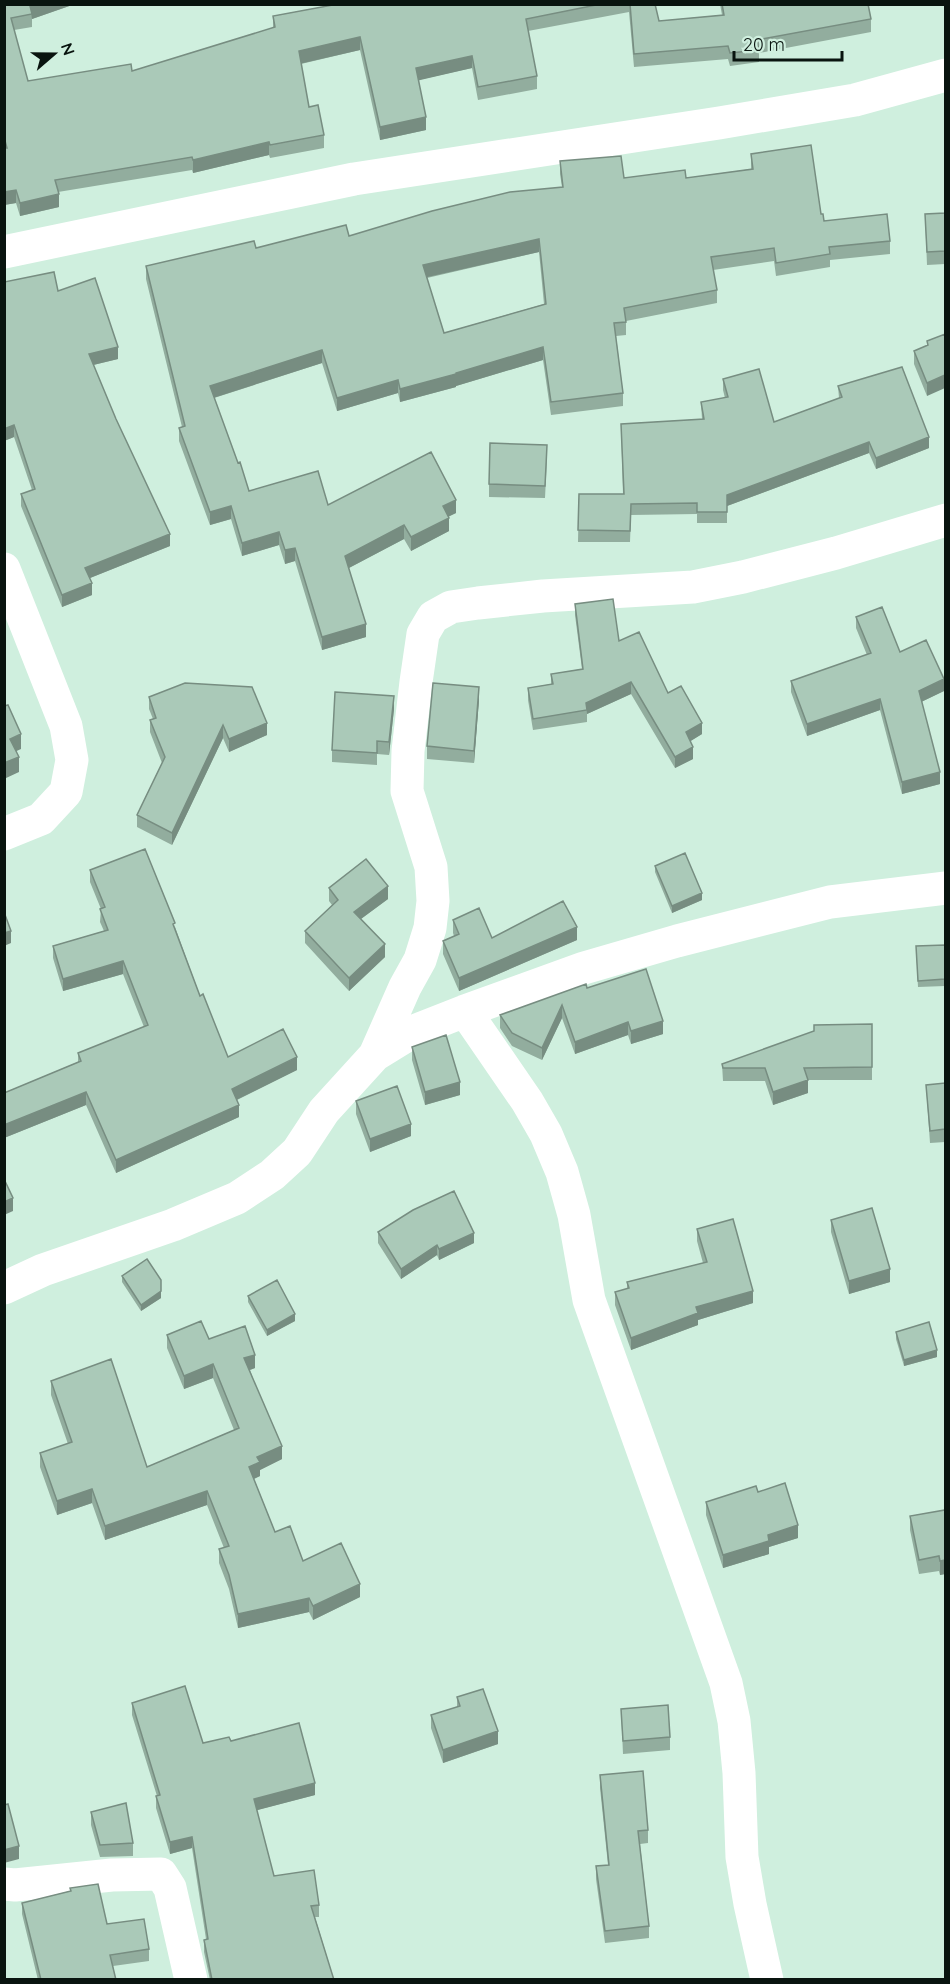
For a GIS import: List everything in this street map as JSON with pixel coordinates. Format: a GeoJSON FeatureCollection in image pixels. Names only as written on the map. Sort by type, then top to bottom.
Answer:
{"type":"FeatureCollection","features":[{"type":"Feature","properties":{"kind":"street"},"geometry":{"type":"LineString","coordinates":[[4,252],[354,179],[855,100],[945,75]]}},
{"type":"Feature","properties":{"kind":"street"},"geometry":{"type":"LineString","coordinates":[[375,1055],[405,987],[420,960],[430,928],[433,901],[431,867],[407,791],[408,751],[423,634],[433,616],[452,608],[478,603],[543,596],[683,588],[713,583],[824,556],[945,520]]}},
{"type":"Feature","properties":{"kind":"street"},"geometry":{"type":"LineString","coordinates":[[4,568],[66,726],[72,760],[66,792],[41,819],[4,834]]}},
{"type":"Feature","properties":{"kind":"street"},"geometry":{"type":"LineString","coordinates":[[4,1288],[43,1270],[173,1225],[237,1198],[272,1175],[297,1152],[324,1111],[375,1055],[414,1031],[584,968],[710,932],[830,902],[945,888]]}},
{"type":"Feature","properties":{"kind":"street"},"geometry":{"type":"LineString","coordinates":[[465,1011],[527,1101],[546,1134],[562,1172],[574,1215],[589,1300],[726,1683],[734,1721],[738,1763],[742,1857],[767,1980]]}},
{"type":"Feature","properties":{"kind":"street"},"geometry":{"type":"LineString","coordinates":[[4,1884],[15,1885],[112,1875],[161,1874],[170,1888],[191,1980]]}},
{"type":"Feature","properties":{"kind":"building"},"geometry":{"type":"Polygon","coordinates":[[[4,4],[35,4],[30,6],[32,14],[11,18],[28,81],[131,64],[132,71],[275,27],[273,16],[338,4],[601,4],[526,19],[537,76],[478,87],[472,56],[416,68],[426,117],[380,127],[360,37],[299,51],[309,107],[318,105],[324,135],[270,145],[269,142],[193,160],[192,157],[55,180],[59,194],[20,203],[16,190],[4,192],[4,148],[7,148],[4,137],[4,4]]]}},
{"type":"Feature","properties":{"kind":"building"},"geometry":{"type":"Polygon","coordinates":[[[630,4],[655,4],[659,21],[724,15],[722,4],[868,4],[871,19],[757,40],[759,50],[730,53],[728,46],[634,54],[630,4]]]}},
{"type":"Feature","properties":{"kind":"building"},"geometry":{"type":"Polygon","coordinates":[[[811,145],[824,221],[887,214],[890,241],[829,247],[830,254],[776,263],[774,248],[711,257],[717,290],[624,308],[626,322],[614,323],[623,393],[551,402],[543,347],[400,389],[398,380],[337,398],[322,350],[210,386],[249,491],[318,471],[328,505],[431,452],[456,500],[443,506],[449,518],[411,537],[404,525],[345,556],[366,624],[322,637],[295,548],[285,550],[279,532],[242,543],[231,506],[210,512],[179,428],[185,426],[146,266],[254,241],[256,248],[346,225],[349,236],[432,211],[510,192],[563,187],[560,161],[621,156],[624,178],[685,170],[686,178],[753,169],[751,154],[811,145]],[[539,239],[423,265],[444,333],[546,304],[539,239]]]}},
{"type":"Feature","properties":{"kind":"building"},"geometry":{"type":"Polygon","coordinates":[[[945,213],[945,251],[927,252],[925,214],[945,213]]]}},
{"type":"Feature","properties":{"kind":"building"},"geometry":{"type":"Polygon","coordinates":[[[54,272],[58,291],[95,278],[118,347],[89,354],[116,419],[170,534],[85,568],[92,583],[62,595],[21,494],[35,489],[14,425],[4,429],[4,282],[54,272]]]}},
{"type":"Feature","properties":{"kind":"building"},"geometry":{"type":"Polygon","coordinates":[[[945,334],[945,375],[927,383],[914,351],[928,345],[927,341],[945,334]]]}},
{"type":"Feature","properties":{"kind":"building"},"geometry":{"type":"Polygon","coordinates":[[[902,367],[929,437],[876,458],[869,442],[727,495],[727,512],[697,512],[697,503],[631,504],[630,531],[578,530],[579,494],[624,494],[621,424],[704,419],[701,402],[728,397],[723,379],[759,369],[774,422],[842,397],[838,386],[902,367]]]}},
{"type":"Feature","properties":{"kind":"building"},"geometry":{"type":"Polygon","coordinates":[[[490,443],[547,445],[545,486],[489,484],[490,443]]]}},
{"type":"Feature","properties":{"kind":"building"},"geometry":{"type":"Polygon","coordinates":[[[613,599],[619,641],[639,632],[668,693],[681,686],[702,723],[686,732],[693,747],[675,757],[631,682],[586,703],[587,710],[533,719],[528,688],[553,684],[551,674],[583,669],[575,604],[613,599]]]}},
{"type":"Feature","properties":{"kind":"building"},"geometry":{"type":"Polygon","coordinates":[[[882,607],[900,652],[926,640],[944,679],[919,691],[940,772],[902,782],[880,699],[807,724],[791,681],[871,653],[856,617],[882,607]]]}},
{"type":"Feature","properties":{"kind":"building"},"geometry":{"type":"Polygon","coordinates":[[[185,683],[252,687],[267,723],[229,739],[223,725],[172,833],[137,815],[165,757],[150,720],[156,718],[149,697],[185,683]]]}},
{"type":"Feature","properties":{"kind":"building"},"geometry":{"type":"Polygon","coordinates":[[[433,683],[479,687],[474,751],[427,746],[433,683]]]}},
{"type":"Feature","properties":{"kind":"building"},"geometry":{"type":"Polygon","coordinates":[[[335,692],[394,696],[389,742],[377,741],[377,753],[332,750],[335,692]]]}},
{"type":"Feature","properties":{"kind":"building"},"geometry":{"type":"Polygon","coordinates":[[[8,705],[21,734],[10,739],[19,757],[4,763],[4,706],[8,705]]]}},
{"type":"Feature","properties":{"kind":"building"},"geometry":{"type":"Polygon","coordinates":[[[145,849],[175,923],[173,924],[200,996],[203,994],[228,1057],[283,1029],[297,1057],[232,1089],[239,1105],[116,1160],[86,1092],[4,1125],[4,1093],[81,1061],[78,1053],[148,1025],[123,961],[63,979],[53,946],[108,930],[100,909],[105,907],[90,870],[145,849]]]}},
{"type":"Feature","properties":{"kind":"building"},"geometry":{"type":"Polygon","coordinates":[[[685,853],[702,893],[672,906],[655,866],[685,853]]]}},
{"type":"Feature","properties":{"kind":"building"},"geometry":{"type":"Polygon","coordinates":[[[366,859],[388,886],[354,912],[385,944],[349,978],[305,931],[338,900],[329,888],[366,859]]]}},
{"type":"Feature","properties":{"kind":"building"},"geometry":{"type":"Polygon","coordinates":[[[563,901],[577,927],[459,978],[443,941],[459,934],[453,920],[479,908],[492,938],[563,901]]]}},
{"type":"Feature","properties":{"kind":"building"},"geometry":{"type":"Polygon","coordinates":[[[4,912],[11,931],[4,933],[4,912]]]}},
{"type":"Feature","properties":{"kind":"building"},"geometry":{"type":"Polygon","coordinates":[[[945,945],[945,979],[918,981],[916,946],[945,945]]]}},
{"type":"Feature","properties":{"kind":"building"},"geometry":{"type":"Polygon","coordinates":[[[646,969],[663,1021],[631,1031],[628,1022],[575,1042],[562,1005],[542,1048],[512,1033],[500,1015],[586,984],[587,988],[646,969]]]}},
{"type":"Feature","properties":{"kind":"building"},"geometry":{"type":"Polygon","coordinates":[[[872,1024],[872,1067],[804,1068],[808,1080],[773,1092],[765,1068],[723,1068],[722,1064],[814,1031],[814,1025],[872,1024]]]}},
{"type":"Feature","properties":{"kind":"building"},"geometry":{"type":"Polygon","coordinates":[[[446,1035],[460,1082],[425,1092],[412,1047],[446,1035]]]}},
{"type":"Feature","properties":{"kind":"building"},"geometry":{"type":"Polygon","coordinates":[[[945,1083],[945,1129],[930,1131],[926,1085],[945,1083]]]}},
{"type":"Feature","properties":{"kind":"building"},"geometry":{"type":"Polygon","coordinates":[[[397,1086],[411,1124],[370,1139],[356,1101],[397,1086]]]}},
{"type":"Feature","properties":{"kind":"building"},"geometry":{"type":"Polygon","coordinates":[[[4,1179],[13,1198],[4,1202],[4,1179]]]}},
{"type":"Feature","properties":{"kind":"building"},"geometry":{"type":"Polygon","coordinates":[[[454,1191],[474,1233],[439,1249],[437,1245],[401,1269],[378,1232],[413,1210],[454,1191]]]}},
{"type":"Feature","properties":{"kind":"building"},"geometry":{"type":"Polygon","coordinates":[[[872,1208],[890,1269],[849,1281],[831,1220],[872,1208]]]}},
{"type":"Feature","properties":{"kind":"building"},"geometry":{"type":"Polygon","coordinates":[[[733,1219],[753,1291],[696,1307],[698,1313],[631,1338],[615,1292],[629,1288],[627,1282],[707,1262],[697,1229],[733,1219]]]}},
{"type":"Feature","properties":{"kind":"building"},"geometry":{"type":"Polygon","coordinates":[[[147,1259],[161,1280],[161,1291],[141,1305],[122,1276],[147,1259]]]}},
{"type":"Feature","properties":{"kind":"building"},"geometry":{"type":"Polygon","coordinates":[[[277,1280],[295,1314],[267,1330],[248,1296],[277,1280]]]}},
{"type":"Feature","properties":{"kind":"building"},"geometry":{"type":"Polygon","coordinates":[[[201,1321],[209,1339],[245,1326],[255,1355],[244,1358],[282,1446],[257,1457],[260,1462],[249,1467],[275,1532],[290,1526],[303,1561],[341,1543],[360,1584],[313,1606],[309,1598],[238,1614],[229,1575],[219,1549],[229,1546],[207,1491],[105,1526],[92,1489],[57,1501],[40,1453],[72,1442],[51,1381],[111,1359],[147,1467],[239,1428],[213,1364],[184,1376],[167,1335],[201,1321]]]}},
{"type":"Feature","properties":{"kind":"building"},"geometry":{"type":"Polygon","coordinates":[[[929,1322],[937,1350],[904,1360],[896,1332],[929,1322]]]}},
{"type":"Feature","properties":{"kind":"building"},"geometry":{"type":"Polygon","coordinates":[[[785,1483],[798,1525],[768,1535],[769,1541],[723,1555],[706,1502],[756,1486],[758,1492],[785,1483]]]}},
{"type":"Feature","properties":{"kind":"building"},"geometry":{"type":"Polygon","coordinates":[[[945,1510],[945,1560],[940,1561],[939,1556],[919,1560],[910,1516],[945,1510]]]}},
{"type":"Feature","properties":{"kind":"building"},"geometry":{"type":"Polygon","coordinates":[[[185,1686],[203,1743],[229,1737],[231,1741],[299,1723],[315,1783],[254,1799],[274,1876],[314,1870],[319,1905],[311,1906],[334,1980],[212,1980],[204,1940],[208,1939],[192,1837],[170,1842],[156,1796],[160,1795],[132,1703],[185,1686]]]}},
{"type":"Feature","properties":{"kind":"building"},"geometry":{"type":"Polygon","coordinates":[[[483,1689],[498,1731],[443,1750],[431,1715],[460,1706],[457,1697],[483,1689]]]}},
{"type":"Feature","properties":{"kind":"building"},"geometry":{"type":"Polygon","coordinates":[[[668,1705],[670,1737],[623,1741],[621,1709],[668,1705]]]}},
{"type":"Feature","properties":{"kind":"building"},"geometry":{"type":"Polygon","coordinates":[[[643,1771],[648,1830],[638,1831],[649,1926],[605,1931],[596,1866],[609,1865],[600,1775],[643,1771]]]}},
{"type":"Feature","properties":{"kind":"building"},"geometry":{"type":"Polygon","coordinates":[[[126,1803],[133,1843],[100,1845],[91,1812],[126,1803]]]}},
{"type":"Feature","properties":{"kind":"building"},"geometry":{"type":"Polygon","coordinates":[[[8,1804],[19,1846],[4,1850],[4,1805],[8,1804]]]}},
{"type":"Feature","properties":{"kind":"building"},"geometry":{"type":"Polygon","coordinates":[[[98,1884],[107,1924],[144,1919],[149,1949],[110,1955],[116,1980],[41,1980],[22,1903],[71,1891],[70,1888],[98,1884]]]}}]}
